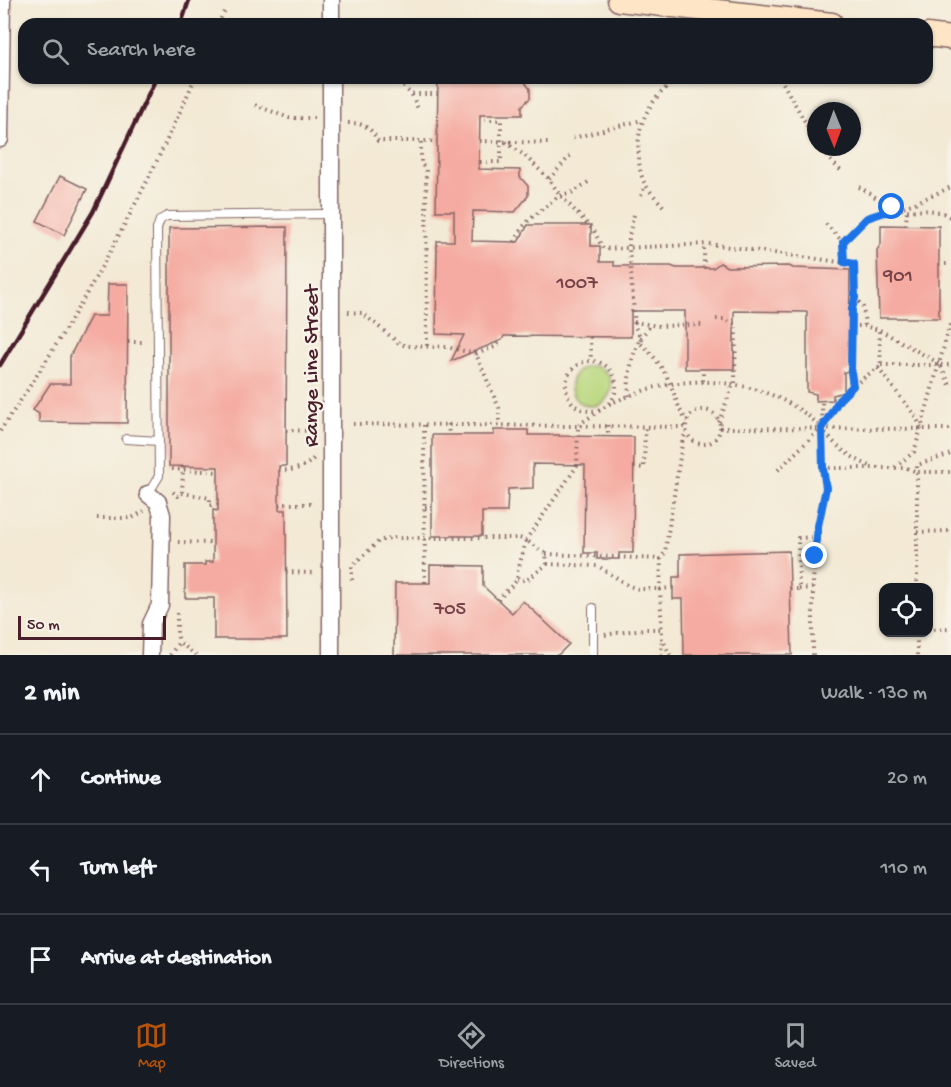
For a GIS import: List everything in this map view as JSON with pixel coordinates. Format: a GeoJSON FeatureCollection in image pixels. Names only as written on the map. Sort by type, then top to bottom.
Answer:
{"type":"FeatureCollection","features":[{"type":"Feature","properties":{"kind":"street"},"geometry":{"type":"LineString","coordinates":[[0,139],[2,0]]}},
{"type":"Feature","properties":{"kind":"street"},"geometry":{"type":"LineString","coordinates":[[331,0],[331,18]]}},
{"type":"Feature","properties":{"kind":"street"},"geometry":{"type":"LineString","coordinates":[[619,0],[697,4],[792,18]]}},
{"type":"Feature","properties":{"kind":"street"},"geometry":{"type":"LineString","coordinates":[[933,36],[951,38]]}},
{"type":"Feature","properties":{"kind":"street","name":"Range Line Street"},"geometry":{"type":"LineString","coordinates":[[331,84],[331,655]]}},
{"type":"Feature","properties":{"kind":"street"},"geometry":{"type":"LineString","coordinates":[[150,655],[152,624],[160,605],[162,515],[159,495]]}},
{"type":"Feature","properties":{"kind":"lane"},"geometry":{"type":"LineString","coordinates":[[159,495],[157,229],[160,220],[167,216],[332,214]]}},
{"type":"Feature","properties":{"kind":"lane"},"geometry":{"type":"LineString","coordinates":[[126,439],[159,441]]}},
{"type":"Feature","properties":{"kind":"lane"},"geometry":{"type":"LineString","coordinates":[[593,608],[593,655]]}},
{"type":"Feature","properties":{"kind":"path"},"geometry":{"type":"LineString","coordinates":[[221,18],[225,10]]}},
{"type":"Feature","properties":{"kind":"path"},"geometry":{"type":"LineString","coordinates":[[0,431],[29,389],[115,244],[164,148],[192,84]]}},
{"type":"Feature","properties":{"kind":"path"},"geometry":{"type":"LineString","coordinates":[[401,84],[411,94],[419,111]]}},
{"type":"Feature","properties":{"kind":"path"},"geometry":{"type":"LineString","coordinates":[[663,206],[645,184],[638,152],[642,120],[651,104],[669,84]]}},
{"type":"Feature","properties":{"kind":"path"},"geometry":{"type":"LineString","coordinates":[[783,84],[807,125]]}},
{"type":"Feature","properties":{"kind":"path"},"geometry":{"type":"LineString","coordinates":[[411,94],[438,94]]}},
{"type":"Feature","properties":{"kind":"path"},"geometry":{"type":"LineString","coordinates":[[255,105],[289,118],[314,118],[365,125],[378,141],[437,141]]}},
{"type":"Feature","properties":{"kind":"path"},"geometry":{"type":"LineString","coordinates":[[480,120],[501,120],[504,142],[501,162],[480,162]]}},
{"type":"Feature","properties":{"kind":"path"},"geometry":{"type":"LineString","coordinates":[[573,138],[642,120]]}},
{"type":"Feature","properties":{"kind":"path"},"geometry":{"type":"LineString","coordinates":[[480,141],[550,143]]}},
{"type":"Feature","properties":{"kind":"path"},"geometry":{"type":"LineString","coordinates":[[421,142],[421,164],[426,169],[427,346]]}},
{"type":"Feature","properties":{"kind":"path"},"geometry":{"type":"LineString","coordinates":[[504,142],[524,155],[549,179],[560,195],[594,231],[601,251],[704,244],[854,264],[855,298],[852,309],[851,372],[853,386]]}},
{"type":"Feature","properties":{"kind":"path"},"geometry":{"type":"LineString","coordinates":[[549,179],[570,156]]}},
{"type":"Feature","properties":{"kind":"path"},"geometry":{"type":"LineString","coordinates":[[826,156],[841,171]]}},
{"type":"Feature","properties":{"kind":"path"},"geometry":{"type":"LineString","coordinates":[[515,242],[530,219],[560,195],[574,192],[591,180]]}},
{"type":"Feature","properties":{"kind":"path"},"geometry":{"type":"LineString","coordinates":[[641,196],[645,184]]}},
{"type":"Feature","properties":{"kind":"path"},"geometry":{"type":"LineString","coordinates":[[859,186],[897,208],[944,212],[951,218]]}},
{"type":"Feature","properties":{"kind":"path"},"geometry":{"type":"LineString","coordinates":[[843,242],[867,218],[915,203],[951,187]]}},
{"type":"Feature","properties":{"kind":"path"},"geometry":{"type":"LineString","coordinates":[[906,225],[907,210]]}},
{"type":"Feature","properties":{"kind":"path"},"geometry":{"type":"LineString","coordinates":[[634,215],[629,235],[629,248],[634,322],[637,333],[671,384],[687,432],[694,441],[705,444],[715,439],[720,428],[713,414],[704,410],[693,413],[686,424]]}},
{"type":"Feature","properties":{"kind":"path"},"geometry":{"type":"LineString","coordinates":[[826,224],[843,242],[844,262]]}},
{"type":"Feature","properties":{"kind":"path"},"geometry":{"type":"LineString","coordinates":[[704,244],[704,268]]}},
{"type":"Feature","properties":{"kind":"path"},"geometry":{"type":"LineString","coordinates":[[939,264],[951,264]]}},
{"type":"Feature","properties":{"kind":"path"},"geometry":{"type":"LineString","coordinates":[[855,298],[863,306],[865,326]]}},
{"type":"Feature","properties":{"kind":"path"},"geometry":{"type":"LineString","coordinates":[[331,309],[362,313],[400,344],[407,346],[447,347],[476,354],[497,346],[499,342]]}},
{"type":"Feature","properties":{"kind":"path"},"geometry":{"type":"LineString","coordinates":[[716,319],[724,319],[736,325],[734,384],[719,423]]}},
{"type":"Feature","properties":{"kind":"path"},"geometry":{"type":"LineString","coordinates":[[894,468],[914,452],[919,442],[951,321]]}},
{"type":"Feature","properties":{"kind":"path"},"geometry":{"type":"LineString","coordinates":[[634,322],[650,325],[703,325]]}},
{"type":"Feature","properties":{"kind":"path"},"geometry":{"type":"LineString","coordinates":[[629,396],[630,370],[640,340],[650,325]]}},
{"type":"Feature","properties":{"kind":"path"},"geometry":{"type":"LineString","coordinates":[[852,326],[865,326],[879,330],[940,364],[951,387]]}},
{"type":"Feature","properties":{"kind":"path"},"geometry":{"type":"LineString","coordinates":[[879,330],[880,367],[916,417],[921,428]]}},
{"type":"Feature","properties":{"kind":"path"},"geometry":{"type":"LineString","coordinates":[[590,337],[591,361]]}},
{"type":"Feature","properties":{"kind":"path"},"geometry":{"type":"LineString","coordinates":[[476,354],[499,408],[499,425]]}},
{"type":"Feature","properties":{"kind":"path"},"geometry":{"type":"LineString","coordinates":[[602,409],[586,411],[572,403],[566,388],[570,372],[575,366],[591,361],[599,363],[612,373],[616,389],[609,404]]}},
{"type":"Feature","properties":{"kind":"path"},"geometry":{"type":"LineString","coordinates":[[778,470],[822,428],[839,400],[853,386],[880,367],[951,365]]}},
{"type":"Feature","properties":{"kind":"path"},"geometry":{"type":"LineString","coordinates":[[703,369],[703,381]]}},
{"type":"Feature","properties":{"kind":"path"},"geometry":{"type":"LineString","coordinates":[[578,425],[609,404],[646,389],[703,381],[734,384],[751,387],[790,403],[808,414],[832,442],[846,453],[876,468]]}},
{"type":"Feature","properties":{"kind":"path"},"geometry":{"type":"LineString","coordinates":[[813,655],[812,588],[817,537],[826,488],[823,468],[822,401]]}},
{"type":"Feature","properties":{"kind":"path"},"geometry":{"type":"LineString","coordinates":[[353,424],[645,426],[686,424]]}},
{"type":"Feature","properties":{"kind":"path"},"geometry":{"type":"LineString","coordinates":[[448,424],[449,435]]}},
{"type":"Feature","properties":{"kind":"path"},"geometry":{"type":"LineString","coordinates":[[424,425],[425,583]]}},
{"type":"Feature","properties":{"kind":"path"},"geometry":{"type":"LineString","coordinates":[[498,600],[517,580],[526,540],[578,466],[578,425]]}},
{"type":"Feature","properties":{"kind":"path"},"geometry":{"type":"LineString","coordinates":[[608,425],[608,437]]}},
{"type":"Feature","properties":{"kind":"path"},"geometry":{"type":"LineString","coordinates":[[634,467],[644,468],[645,426]]}},
{"type":"Feature","properties":{"kind":"path"},"geometry":{"type":"LineString","coordinates":[[720,428],[951,429]]}},
{"type":"Feature","properties":{"kind":"path"},"geometry":{"type":"LineString","coordinates":[[661,655],[661,559],[665,552],[683,438],[687,432]]}},
{"type":"Feature","properties":{"kind":"path"},"geometry":{"type":"LineString","coordinates":[[917,583],[918,465],[951,454]]}},
{"type":"Feature","properties":{"kind":"path"},"geometry":{"type":"LineString","coordinates":[[279,470],[298,468],[315,458]]}},
{"type":"Feature","properties":{"kind":"path"},"geometry":{"type":"LineString","coordinates":[[182,493],[183,468]]}},
{"type":"Feature","properties":{"kind":"path"},"geometry":{"type":"LineString","coordinates":[[168,477],[168,469],[183,468],[218,472]]}},
{"type":"Feature","properties":{"kind":"path"},"geometry":{"type":"LineString","coordinates":[[823,468],[907,468],[917,472],[951,472]]}},
{"type":"Feature","properties":{"kind":"path"},"geometry":{"type":"LineString","coordinates":[[97,518],[132,518],[159,495],[168,484]]}},
{"type":"Feature","properties":{"kind":"path"},"geometry":{"type":"LineString","coordinates":[[159,495],[178,496],[182,493],[210,498],[210,505],[218,504]]}},
{"type":"Feature","properties":{"kind":"path"},"geometry":{"type":"LineString","coordinates":[[279,504],[315,504]]}},
{"type":"Feature","properties":{"kind":"path"},"geometry":{"type":"LineString","coordinates":[[425,507],[432,507]]}},
{"type":"Feature","properties":{"kind":"path"},"geometry":{"type":"LineString","coordinates":[[917,532],[951,531]]}},
{"type":"Feature","properties":{"kind":"path"},"geometry":{"type":"LineString","coordinates":[[799,589],[798,538],[817,537]]}},
{"type":"Feature","properties":{"kind":"path"},"geometry":{"type":"LineString","coordinates":[[352,580],[352,566],[379,541],[390,538],[519,538],[526,540],[546,554],[661,559]]}},
{"type":"Feature","properties":{"kind":"path"},"geometry":{"type":"LineString","coordinates":[[177,542],[213,543]]}},
{"type":"Feature","properties":{"kind":"path"},"geometry":{"type":"LineString","coordinates":[[546,554],[547,564]]}},
{"type":"Feature","properties":{"kind":"path"},"geometry":{"type":"LineString","coordinates":[[517,580],[527,580],[547,564],[598,566],[629,586],[639,589],[673,588]]}},
{"type":"Feature","properties":{"kind":"path"},"geometry":{"type":"LineString","coordinates":[[286,572],[315,573]]}},
{"type":"Feature","properties":{"kind":"path"},"geometry":{"type":"LineString","coordinates":[[790,589],[812,588]]}},
{"type":"Feature","properties":{"kind":"path"},"geometry":{"type":"LineString","coordinates":[[933,629],[951,628]]}},
{"type":"Feature","properties":{"kind":"path"},"geometry":{"type":"LineString","coordinates":[[594,639],[623,631],[661,629]]}},
{"type":"Feature","properties":{"kind":"path"},"geometry":{"type":"LineString","coordinates":[[917,637],[917,655]]}},
{"type":"Feature","properties":{"kind":"path"},"geometry":{"type":"LineString","coordinates":[[662,638],[670,655]]}},
{"type":"Feature","properties":{"kind":"path"},"geometry":{"type":"LineString","coordinates":[[170,655],[179,642],[196,655]]}},
{"type":"Feature","properties":{"kind":"green space"},"geometry":{"type":"Polygon","coordinates":[[[591,366],[605,372],[611,386],[605,400],[591,406],[577,400],[571,386],[577,372],[591,366]]]}},
{"type":"Feature","properties":{"kind":"building"},"geometry":{"type":"Polygon","coordinates":[[[438,84],[526,84],[530,89],[530,98],[522,106],[522,115],[480,115],[479,169],[520,170],[520,177],[528,186],[528,196],[515,212],[473,211],[472,241],[518,242],[528,225],[591,225],[591,246],[600,246],[600,262],[614,262],[614,266],[713,268],[720,263],[727,267],[789,266],[850,270],[849,371],[844,372],[844,392],[833,395],[833,400],[816,401],[816,394],[807,392],[807,312],[734,311],[734,369],[685,369],[685,311],[631,311],[631,337],[504,336],[502,340],[451,361],[464,335],[436,334],[437,241],[454,241],[454,211],[436,211],[438,84]]]}},
{"type":"Feature","properties":{"kind":"building"},"geometry":{"type":"Polygon","coordinates":[[[60,176],[87,189],[64,235],[37,221],[60,176]]]}},
{"type":"Feature","properties":{"kind":"building"},"geometry":{"type":"Polygon","coordinates":[[[881,225],[939,226],[939,318],[879,318],[877,250],[881,244],[881,225]]]}},
{"type":"Feature","properties":{"kind":"building"},"geometry":{"type":"Polygon","coordinates":[[[287,227],[286,466],[279,466],[279,510],[286,510],[287,639],[214,639],[214,598],[185,598],[185,565],[205,565],[205,562],[213,562],[213,510],[218,511],[218,467],[169,466],[169,228],[287,227]]]}},
{"type":"Feature","properties":{"kind":"building"},"geometry":{"type":"Polygon","coordinates":[[[108,284],[128,284],[127,423],[39,422],[39,414],[33,410],[50,384],[70,384],[70,356],[91,316],[107,316],[108,284]]]}},
{"type":"Feature","properties":{"kind":"building"},"geometry":{"type":"Polygon","coordinates":[[[494,430],[528,430],[528,435],[634,437],[633,553],[619,553],[619,559],[597,559],[597,553],[584,553],[585,465],[533,464],[533,488],[508,489],[507,512],[482,512],[482,536],[432,536],[432,435],[494,435],[494,430]]]}},
{"type":"Feature","properties":{"kind":"building"},"geometry":{"type":"Polygon","coordinates":[[[789,551],[792,655],[684,655],[683,599],[673,599],[673,577],[680,577],[680,554],[789,551]]]}},
{"type":"Feature","properties":{"kind":"building"},"geometry":{"type":"Polygon","coordinates":[[[430,565],[483,566],[483,586],[512,613],[523,601],[569,644],[558,655],[394,655],[395,583],[430,583],[430,565]]]}},
{"type":"Feature","properties":{"kind":"railway"},"geometry":{"type":"LineString","coordinates":[[183,18],[189,0]]}},
{"type":"Feature","properties":{"kind":"railway"},"geometry":{"type":"LineString","coordinates":[[0,365],[93,212],[153,84]]}},
{"type":"Feature","properties":{"kind":"route"},"geometry":{"type":"LineString","coordinates":[[815,556],[821,507],[826,488],[822,428],[839,400],[853,386],[851,372],[852,309],[855,298],[854,264],[844,262],[843,242],[867,218],[897,208],[892,207]]}}]}
